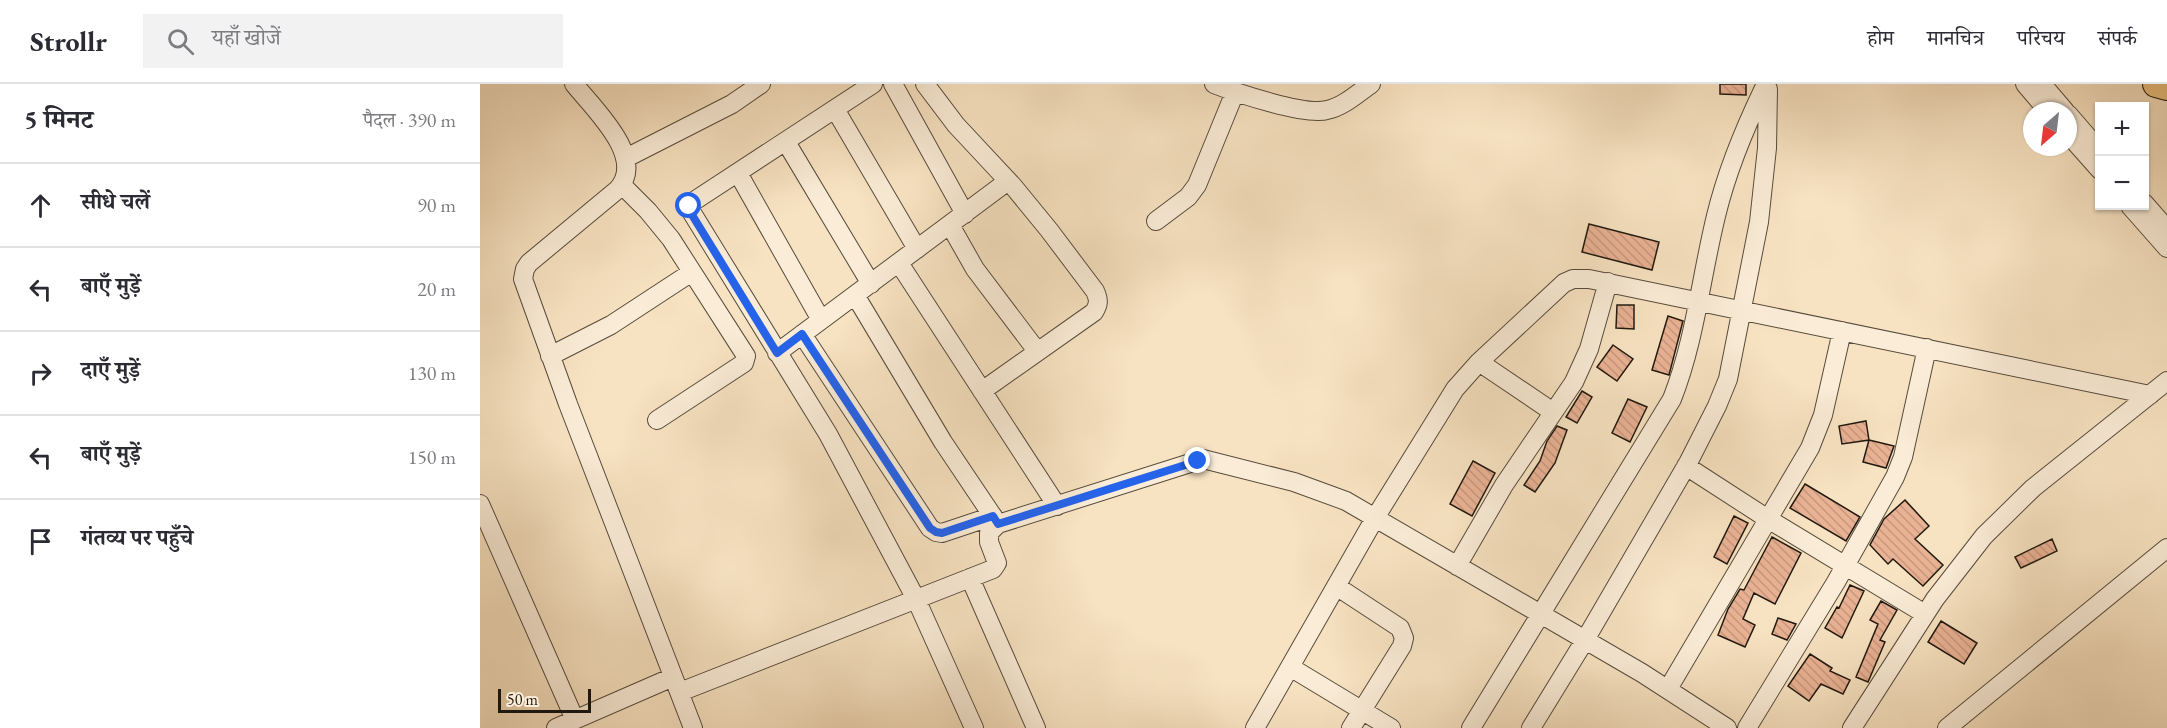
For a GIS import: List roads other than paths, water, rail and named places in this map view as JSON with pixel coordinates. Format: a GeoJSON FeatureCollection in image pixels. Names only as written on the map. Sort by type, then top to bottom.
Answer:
{"type":"FeatureCollection","features":[{"type":"Feature","properties":{"kind":"highway"},"geometry":{"type":"LineString","coordinates":[[2156,84],[2167,87]]}},
{"type":"Feature","properties":{"kind":"street"},"geometry":{"type":"LineString","coordinates":[[626,158],[732,104],[761,84]]}},
{"type":"Feature","properties":{"kind":"street"},"geometry":{"type":"LineString","coordinates":[[873,84],[691,203],[689,208],[819,418],[916,599],[974,728]]}},
{"type":"Feature","properties":{"kind":"street"},"geometry":{"type":"LineString","coordinates":[[893,84],[957,219],[975,269],[1037,351]]}},
{"type":"Feature","properties":{"kind":"street"},"geometry":{"type":"LineString","coordinates":[[926,84],[956,125],[1049,230],[1099,299],[1094,312],[981,390]]}},
{"type":"Feature","properties":{"kind":"street"},"geometry":{"type":"LineString","coordinates":[[1214,84],[1255,98],[1318,111],[1337,106],[1371,84]]}},
{"type":"Feature","properties":{"kind":"street"},"geometry":{"type":"LineString","coordinates":[[1471,728],[1672,399],[1685,363],[1716,215],[1730,168],[1748,122],[1767,84]]}},
{"type":"Feature","properties":{"kind":"street"},"geometry":{"type":"LineString","coordinates":[[1532,728],[1686,466],[1714,413],[1728,379],[1759,222],[1765,176],[1767,84]]}},
{"type":"Feature","properties":{"kind":"street"},"geometry":{"type":"LineString","coordinates":[[2025,84],[2041,102]]}},
{"type":"Feature","properties":{"kind":"street"},"geometry":{"type":"LineString","coordinates":[[2042,84],[2058,102]]}},
{"type":"Feature","properties":{"kind":"street"},"geometry":{"type":"LineString","coordinates":[[583,87],[610,128],[626,158],[627,169],[622,185],[529,263],[523,274],[524,286],[693,728]]}},
{"type":"Feature","properties":{"kind":"street"},"geometry":{"type":"LineString","coordinates":[[1156,221],[1188,197],[1197,185],[1235,92]]}},
{"type":"Feature","properties":{"kind":"street"},"geometry":{"type":"LineString","coordinates":[[835,109],[917,249]]}},
{"type":"Feature","properties":{"kind":"street"},"geometry":{"type":"LineString","coordinates":[[2077,125],[2095,145]]}},
{"type":"Feature","properties":{"kind":"street"},"geometry":{"type":"LineString","coordinates":[[786,142],[871,284]]}},
{"type":"Feature","properties":{"kind":"street"},"geometry":{"type":"LineString","coordinates":[[2077,144],[2095,164]]}},
{"type":"Feature","properties":{"kind":"street"},"geometry":{"type":"LineString","coordinates":[[738,172],[821,320]]}},
{"type":"Feature","properties":{"kind":"street"},"geometry":{"type":"LineString","coordinates":[[777,353],[1008,181]]}},
{"type":"Feature","properties":{"kind":"street"},"geometry":{"type":"LineString","coordinates":[[622,185],[660,225],[745,353],[746,360],[657,420]]}},
{"type":"Feature","properties":{"kind":"street"},"geometry":{"type":"LineString","coordinates":[[2149,208],[2167,229]]}},
{"type":"Feature","properties":{"kind":"street"},"geometry":{"type":"LineString","coordinates":[[2134,210],[2167,248]]}},
{"type":"Feature","properties":{"kind":"street"},"geometry":{"type":"LineString","coordinates":[[898,263],[1057,506]]}},
{"type":"Feature","properties":{"kind":"street"},"geometry":{"type":"LineString","coordinates":[[550,356],[611,325],[692,272]]}},
{"type":"Feature","properties":{"kind":"street"},"geometry":{"type":"LineString","coordinates":[[1255,728],[1375,518],[1455,389],[1479,362],[1564,283],[1573,279],[1608,282],[2150,394]]}},
{"type":"Feature","properties":{"kind":"street"},"geometry":{"type":"LineString","coordinates":[[1457,566],[1504,484],[1574,382],[1583,364],[1608,282]]}},
{"type":"Feature","properties":{"kind":"street"},"geometry":{"type":"LineString","coordinates":[[855,295],[943,442],[995,520]]}},
{"type":"Feature","properties":{"kind":"street"},"geometry":{"type":"LineString","coordinates":[[1668,689],[1810,448],[1820,426],[1842,331]]}},
{"type":"Feature","properties":{"kind":"street"},"geometry":{"type":"LineString","coordinates":[[802,334],[930,528],[936,532],[942,533],[1057,506],[1208,459],[1330,494],[1585,640],[1668,689],[1727,728]]}},
{"type":"Feature","properties":{"kind":"street"},"geometry":{"type":"LineString","coordinates":[[1747,728],[1895,477],[1903,457],[1927,348]]}},
{"type":"Feature","properties":{"kind":"street"},"geometry":{"type":"LineString","coordinates":[[1479,362],[1553,412]]}},
{"type":"Feature","properties":{"kind":"street"},"geometry":{"type":"LineString","coordinates":[[1852,728],[1925,614],[1961,564],[2009,510],[2167,381]]}},
{"type":"Feature","properties":{"kind":"street"},"geometry":{"type":"LineString","coordinates":[[1686,466],[1768,519],[1925,614]]}},
{"type":"Feature","properties":{"kind":"street"},"geometry":{"type":"LineString","coordinates":[[480,504],[575,720]]}},
{"type":"Feature","properties":{"kind":"street"},"geometry":{"type":"LineString","coordinates":[[556,728],[916,599],[993,569],[997,565],[988,536],[995,520]]}},
{"type":"Feature","properties":{"kind":"street"},"geometry":{"type":"LineString","coordinates":[[1947,728],[2167,548]]}},
{"type":"Feature","properties":{"kind":"street"},"geometry":{"type":"LineString","coordinates":[[970,578],[1036,728]]}},
{"type":"Feature","properties":{"kind":"street"},"geometry":{"type":"LineString","coordinates":[[1336,586],[1400,628],[1403,633],[1402,646],[1351,728]]}},
{"type":"Feature","properties":{"kind":"street"},"geometry":{"type":"LineString","coordinates":[[1290,667],[1390,728]]}}]}
